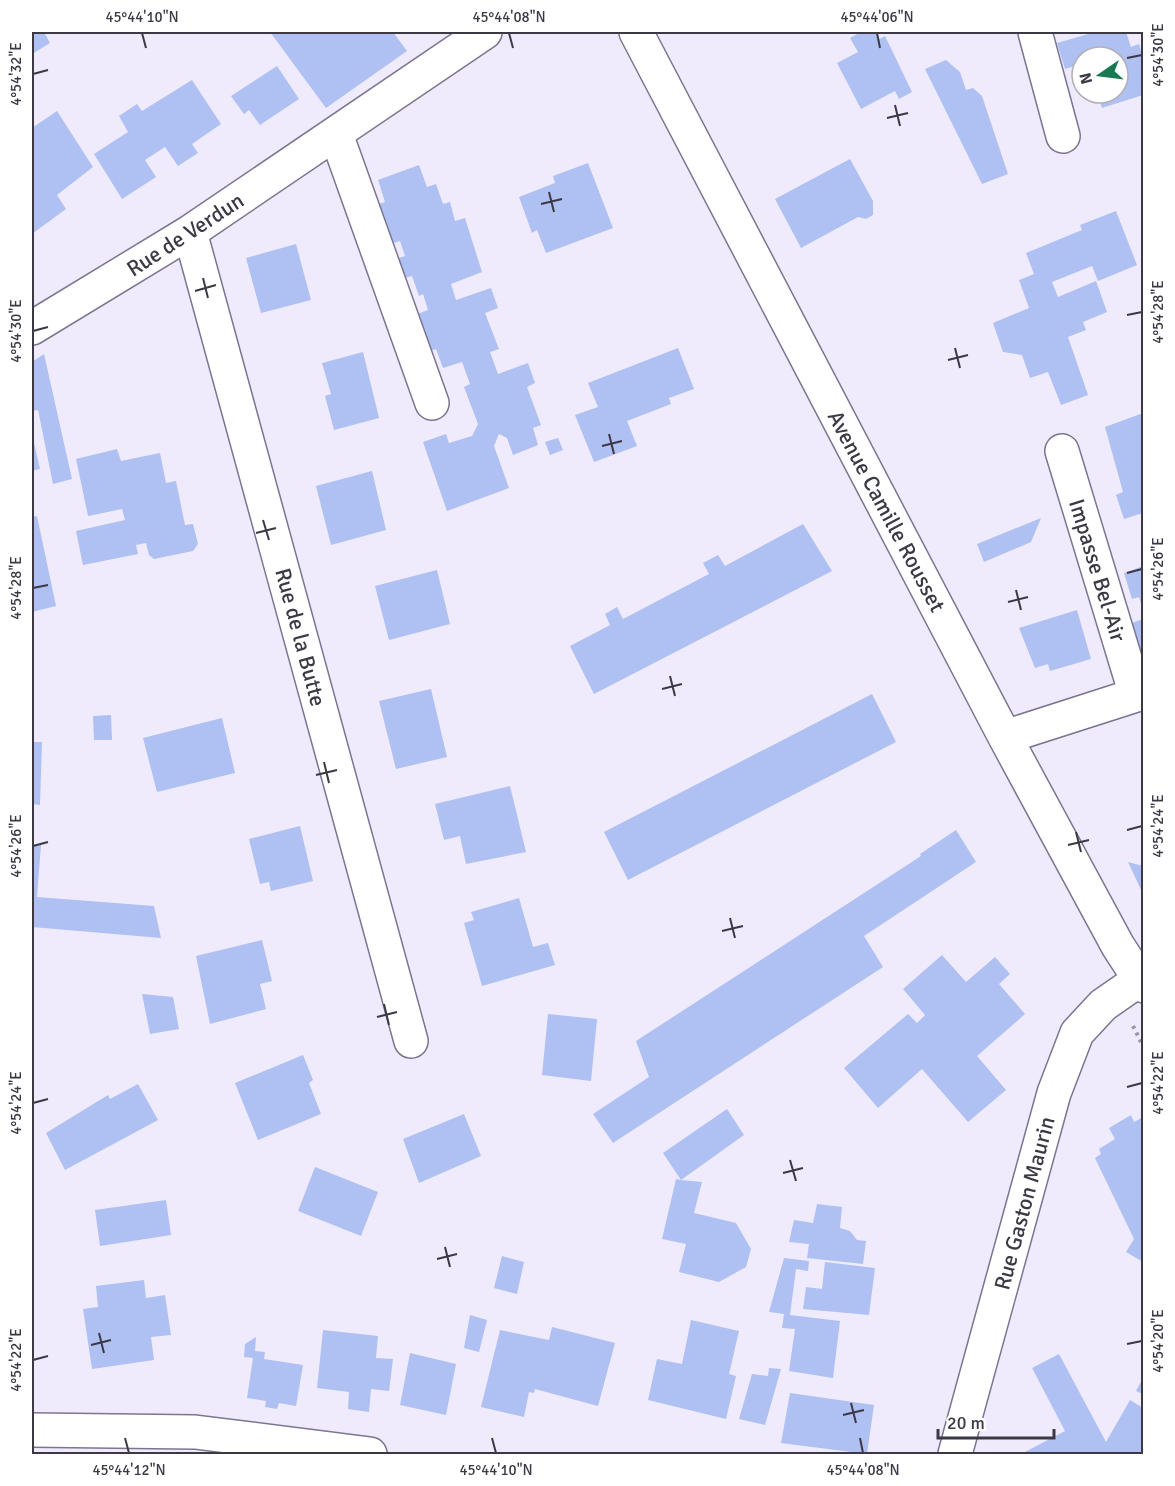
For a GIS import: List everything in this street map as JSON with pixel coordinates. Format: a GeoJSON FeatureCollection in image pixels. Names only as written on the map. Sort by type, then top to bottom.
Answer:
{"type":"FeatureCollection","features":[{"type":"Feature","properties":{"kind":"street","name":"Rue de Verdun"},"geometry":{"type":"LineString","coordinates":[[32,328],[190,232],[485,32]]}},
{"type":"Feature","properties":{"kind":"street","name":"Avenue Camille Rousset"},"geometry":{"type":"LineString","coordinates":[[636,32],[1005,737],[1141,983]]}},
{"type":"Feature","properties":{"kind":"street"},"geometry":{"type":"LineString","coordinates":[[1035,32],[1063,135]]}},
{"type":"Feature","properties":{"kind":"street"},"geometry":{"type":"LineString","coordinates":[[336,134],[432,403]]}},
{"type":"Feature","properties":{"kind":"street","name":"Rue de la Butte"},"geometry":{"type":"LineString","coordinates":[[190,232],[411,1041]]}},
{"type":"Feature","properties":{"kind":"street","name":"Impasse Bel-Air"},"geometry":{"type":"LineString","coordinates":[[1005,737],[1136,695],[1062,451]]}},
{"type":"Feature","properties":{"kind":"street","name":"Rue Gaston Maurin"},"geometry":{"type":"LineString","coordinates":[[955,1455],[1054,1093],[1077,1033],[1103,1005],[1141,983]]}},
{"type":"Feature","properties":{"kind":"street"},"geometry":{"type":"LineString","coordinates":[[32,1430],[195,1432],[370,1455]]}},
{"type":"Feature","properties":{"kind":"building"},"geometry":{"type":"Polygon","coordinates":[[[32,32],[44,32],[50,43],[32,54],[32,32]]]}},
{"type":"Feature","properties":{"kind":"building"},"geometry":{"type":"Polygon","coordinates":[[[270,32],[393,32],[407,51],[326,108],[270,32]]]}},
{"type":"Feature","properties":{"kind":"building"},"geometry":{"type":"Polygon","coordinates":[[[861,32],[876,32],[879,39],[885,36],[912,92],[899,99],[895,91],[861,109],[837,63],[858,52],[850,38],[861,32]]]}},
{"type":"Feature","properties":{"kind":"building"},"geometry":{"type":"Polygon","coordinates":[[[1095,32],[1126,32],[1131,47],[1139,44],[1143,57],[1143,95],[1130,99],[1130,45],[1070,45],[1070,68],[1065,69],[1057,43],[1095,32]]]}},
{"type":"Feature","properties":{"kind":"building"},"geometry":{"type":"Polygon","coordinates":[[[946,60],[960,72],[966,90],[973,88],[982,96],[1008,174],[982,184],[925,69],[946,60]]]}},
{"type":"Feature","properties":{"kind":"building"},"geometry":{"type":"Polygon","coordinates":[[[277,66],[299,99],[260,125],[249,110],[244,114],[231,96],[277,66]]]}},
{"type":"Feature","properties":{"kind":"building"},"geometry":{"type":"Polygon","coordinates":[[[192,80],[221,124],[192,144],[198,153],[178,166],[165,147],[145,160],[156,177],[122,199],[94,154],[128,132],[119,116],[137,104],[142,111],[192,80]]]}},
{"type":"Feature","properties":{"kind":"building"},"geometry":{"type":"Polygon","coordinates":[[[57,111],[93,167],[57,195],[66,209],[32,234],[32,128],[57,111]]]}},
{"type":"Feature","properties":{"kind":"building"},"geometry":{"type":"Polygon","coordinates":[[[850,159],[873,201],[873,215],[866,219],[858,217],[801,248],[775,199],[850,159]]]}},
{"type":"Feature","properties":{"kind":"building"},"geometry":{"type":"Polygon","coordinates":[[[588,163],[613,228],[546,253],[537,230],[532,233],[519,197],[555,183],[553,176],[588,163]]]}},
{"type":"Feature","properties":{"kind":"building"},"geometry":{"type":"Polygon","coordinates":[[[419,165],[427,187],[436,184],[443,204],[450,202],[455,221],[465,218],[482,272],[451,284],[456,300],[491,288],[498,308],[485,313],[499,349],[490,352],[498,374],[528,363],[535,383],[527,387],[541,425],[533,428],[538,445],[513,455],[507,438],[499,434],[494,446],[509,488],[447,511],[423,442],[446,434],[449,443],[472,436],[478,424],[464,387],[470,384],[462,362],[443,368],[436,349],[428,352],[415,315],[428,310],[423,294],[419,296],[412,276],[402,279],[396,259],[405,256],[400,241],[390,244],[376,205],[385,202],[378,180],[419,165]]]}},
{"type":"Feature","properties":{"kind":"building"},"geometry":{"type":"Polygon","coordinates":[[[1116,211],[1137,265],[1098,281],[1092,266],[1052,282],[1058,297],[1096,281],[1107,312],[1083,322],[1086,330],[1068,337],[1088,395],[1061,405],[1048,372],[1030,378],[1022,355],[1003,352],[993,323],[1029,308],[1019,280],[1034,274],[1026,253],[1082,230],[1080,225],[1116,211]]]}},
{"type":"Feature","properties":{"kind":"building"},"geometry":{"type":"Polygon","coordinates":[[[296,244],[311,300],[261,313],[246,258],[296,244]]]}},
{"type":"Feature","properties":{"kind":"building"},"geometry":{"type":"Polygon","coordinates":[[[678,348],[694,389],[669,398],[671,404],[627,421],[637,446],[594,462],[575,415],[598,407],[588,383],[678,348]]]}},
{"type":"Feature","properties":{"kind":"building"},"geometry":{"type":"Polygon","coordinates":[[[363,352],[379,418],[334,430],[325,396],[331,394],[322,363],[363,352]]]}},
{"type":"Feature","properties":{"kind":"building"},"geometry":{"type":"Polygon","coordinates":[[[44,354],[72,479],[53,484],[38,410],[32,411],[32,362],[44,354]]]}},
{"type":"Feature","properties":{"kind":"building"},"geometry":{"type":"Polygon","coordinates":[[[1143,413],[1143,513],[1124,519],[1116,495],[1123,492],[1105,427],[1143,413]]]}},
{"type":"Feature","properties":{"kind":"building"},"geometry":{"type":"Polygon","coordinates":[[[32,434],[40,469],[32,471],[32,434]]]}},
{"type":"Feature","properties":{"kind":"building"},"geometry":{"type":"Polygon","coordinates":[[[558,438],[563,450],[550,455],[545,442],[558,438]]]}},
{"type":"Feature","properties":{"kind":"building"},"geometry":{"type":"Polygon","coordinates":[[[117,449],[121,461],[160,453],[166,483],[176,481],[185,525],[193,524],[198,544],[193,551],[154,559],[149,555],[146,543],[136,545],[138,554],[83,565],[76,531],[125,520],[122,509],[88,516],[76,459],[117,449]]]}},
{"type":"Feature","properties":{"kind":"building"},"geometry":{"type":"Polygon","coordinates":[[[372,471],[386,530],[331,545],[316,486],[372,471]]]}},
{"type":"Feature","properties":{"kind":"building"},"geometry":{"type":"Polygon","coordinates":[[[37,516],[56,606],[32,612],[32,517],[37,516]]]}},
{"type":"Feature","properties":{"kind":"building"},"geometry":{"type":"Polygon","coordinates":[[[1041,518],[1031,542],[984,562],[977,544],[1041,518]]]}},
{"type":"Feature","properties":{"kind":"building"},"geometry":{"type":"Polygon","coordinates":[[[803,524],[832,571],[594,694],[570,646],[610,625],[605,614],[617,607],[623,619],[709,574],[703,563],[718,555],[725,566],[803,524]]]}},
{"type":"Feature","properties":{"kind":"building"},"geometry":{"type":"Polygon","coordinates":[[[1143,566],[1143,610],[1139,597],[1132,599],[1124,573],[1143,566]]]}},
{"type":"Feature","properties":{"kind":"building"},"geometry":{"type":"Polygon","coordinates":[[[437,570],[450,624],[389,640],[375,586],[437,570]]]}},
{"type":"Feature","properties":{"kind":"building"},"geometry":{"type":"Polygon","coordinates":[[[1077,610],[1091,659],[1050,671],[1048,664],[1035,668],[1019,628],[1077,610]]]}},
{"type":"Feature","properties":{"kind":"building"},"geometry":{"type":"Polygon","coordinates":[[[1143,619],[1143,659],[1140,660],[1129,624],[1143,619]]]}},
{"type":"Feature","properties":{"kind":"building"},"geometry":{"type":"Polygon","coordinates":[[[431,689],[447,757],[396,769],[379,701],[431,689]]]}},
{"type":"Feature","properties":{"kind":"building"},"geometry":{"type":"Polygon","coordinates":[[[872,694],[896,742],[628,880],[604,832],[872,694]]]}},
{"type":"Feature","properties":{"kind":"building"},"geometry":{"type":"Polygon","coordinates":[[[111,715],[112,740],[94,740],[93,716],[111,715]]]}},
{"type":"Feature","properties":{"kind":"building"},"geometry":{"type":"Polygon","coordinates":[[[222,718],[235,773],[157,792],[143,738],[222,718]]]}},
{"type":"Feature","properties":{"kind":"building"},"geometry":{"type":"Polygon","coordinates":[[[32,742],[42,742],[40,805],[32,804],[32,742]]]}},
{"type":"Feature","properties":{"kind":"building"},"geometry":{"type":"Polygon","coordinates":[[[510,786],[526,852],[466,864],[460,836],[444,840],[435,804],[510,786]]]}},
{"type":"Feature","properties":{"kind":"building"},"geometry":{"type":"Polygon","coordinates":[[[300,826],[313,881],[271,891],[269,882],[260,884],[249,839],[300,826]]]}},
{"type":"Feature","properties":{"kind":"building"},"geometry":{"type":"Polygon","coordinates":[[[956,830],[976,862],[864,936],[883,967],[613,1143],[593,1114],[649,1077],[636,1041],[921,856],[920,854],[956,830]]]}},
{"type":"Feature","properties":{"kind":"building"},"geometry":{"type":"Polygon","coordinates":[[[32,844],[41,845],[37,897],[154,906],[161,938],[32,927],[32,844]]]}},
{"type":"Feature","properties":{"kind":"building"},"geometry":{"type":"Polygon","coordinates":[[[1128,862],[1143,866],[1143,894],[1128,862]]]}},
{"type":"Feature","properties":{"kind":"building"},"geometry":{"type":"Polygon","coordinates":[[[519,898],[533,947],[548,943],[555,965],[482,986],[464,923],[474,920],[471,912],[519,898]]]}},
{"type":"Feature","properties":{"kind":"building"},"geometry":{"type":"Polygon","coordinates":[[[262,940],[272,981],[260,984],[266,1009],[210,1024],[196,956],[262,940]]]}},
{"type":"Feature","properties":{"kind":"building"},"geometry":{"type":"Polygon","coordinates":[[[942,955],[966,982],[995,957],[1010,974],[999,984],[1025,1014],[977,1056],[1006,1090],[968,1122],[922,1069],[878,1108],[844,1068],[908,1014],[917,1023],[925,1015],[903,989],[942,955]]]}},
{"type":"Feature","properties":{"kind":"building"},"geometry":{"type":"Polygon","coordinates":[[[142,994],[173,997],[179,1029],[150,1034],[142,994]]]}},
{"type":"Feature","properties":{"kind":"building"},"geometry":{"type":"Polygon","coordinates":[[[548,1014],[597,1019],[591,1081],[542,1075],[548,1014]]]}},
{"type":"Feature","properties":{"kind":"building"},"geometry":{"type":"Polygon","coordinates":[[[303,1055],[313,1080],[309,1083],[321,1114],[258,1140],[235,1083],[303,1055]]]}},
{"type":"Feature","properties":{"kind":"building"},"geometry":{"type":"Polygon","coordinates":[[[138,1084],[158,1120],[65,1170],[46,1133],[108,1095],[110,1099],[138,1084]]]}},
{"type":"Feature","properties":{"kind":"building"},"geometry":{"type":"Polygon","coordinates":[[[727,1109],[744,1135],[681,1180],[663,1153],[727,1109]]]}},
{"type":"Feature","properties":{"kind":"building"},"geometry":{"type":"Polygon","coordinates":[[[464,1114],[481,1156],[419,1183],[403,1139],[464,1114]]]}},
{"type":"Feature","properties":{"kind":"building"},"geometry":{"type":"Polygon","coordinates":[[[1131,1115],[1134,1122],[1143,1117],[1143,1262],[1126,1252],[1134,1239],[1095,1158],[1101,1154],[1099,1149],[1115,1139],[1109,1128],[1131,1115]]]}},
{"type":"Feature","properties":{"kind":"building"},"geometry":{"type":"Polygon","coordinates":[[[315,1167],[378,1192],[361,1236],[298,1211],[315,1167]]]}},
{"type":"Feature","properties":{"kind":"building"},"geometry":{"type":"Polygon","coordinates":[[[676,1179],[702,1182],[694,1213],[736,1223],[751,1249],[746,1267],[719,1282],[679,1272],[686,1244],[662,1239],[676,1179]]]}},
{"type":"Feature","properties":{"kind":"building"},"geometry":{"type":"Polygon","coordinates":[[[166,1200],[171,1235],[100,1246],[95,1210],[166,1200]]]}},
{"type":"Feature","properties":{"kind":"building"},"geometry":{"type":"Polygon","coordinates":[[[817,1204],[842,1207],[840,1228],[850,1231],[857,1240],[866,1241],[863,1264],[807,1258],[809,1244],[789,1242],[794,1220],[813,1223],[817,1204]]]}},
{"type":"Feature","properties":{"kind":"building"},"geometry":{"type":"Polygon","coordinates":[[[502,1256],[524,1262],[517,1294],[494,1288],[502,1256]]]}},
{"type":"Feature","properties":{"kind":"building"},"geometry":{"type":"Polygon","coordinates":[[[784,1258],[809,1261],[808,1271],[796,1269],[790,1315],[840,1321],[833,1378],[789,1371],[795,1329],[782,1328],[784,1314],[769,1312],[784,1258]]]}},
{"type":"Feature","properties":{"kind":"building"},"geometry":{"type":"Polygon","coordinates":[[[825,1262],[875,1268],[869,1315],[803,1309],[806,1287],[822,1289],[825,1262]]]}},
{"type":"Feature","properties":{"kind":"building"},"geometry":{"type":"Polygon","coordinates":[[[144,1280],[146,1298],[165,1295],[171,1335],[151,1337],[154,1360],[92,1369],[83,1309],[98,1307],[96,1286],[144,1280]]]}},
{"type":"Feature","properties":{"kind":"building"},"geometry":{"type":"Polygon","coordinates":[[[470,1315],[487,1320],[479,1352],[464,1348],[470,1315]]]}},
{"type":"Feature","properties":{"kind":"building"},"geometry":{"type":"Polygon","coordinates":[[[691,1320],[739,1331],[729,1374],[736,1376],[726,1419],[648,1400],[657,1359],[682,1364],[691,1320]]]}},
{"type":"Feature","properties":{"kind":"building"},"geometry":{"type":"Polygon","coordinates":[[[552,1327],[615,1343],[598,1406],[535,1389],[534,1393],[529,1392],[524,1417],[481,1407],[500,1330],[549,1340],[552,1327]]]}},
{"type":"Feature","properties":{"kind":"building"},"geometry":{"type":"Polygon","coordinates":[[[323,1330],[378,1336],[376,1358],[393,1359],[389,1391],[371,1389],[369,1412],[348,1409],[349,1392],[317,1388],[323,1330]]]}},
{"type":"Feature","properties":{"kind":"building"},"geometry":{"type":"Polygon","coordinates":[[[256,1337],[255,1351],[265,1352],[264,1359],[303,1365],[296,1406],[279,1403],[277,1409],[265,1407],[266,1401],[247,1398],[253,1358],[244,1357],[245,1344],[256,1337]]]}},
{"type":"Feature","properties":{"kind":"building"},"geometry":{"type":"Polygon","coordinates":[[[410,1353],[456,1364],[446,1415],[400,1405],[410,1353]]]}},
{"type":"Feature","properties":{"kind":"building"},"geometry":{"type":"Polygon","coordinates":[[[1059,1354],[1106,1442],[1130,1400],[1143,1408],[1141,1443],[1143,1454],[1021,1454],[1065,1431],[1032,1368],[1059,1354]]]}},
{"type":"Feature","properties":{"kind":"building"},"geometry":{"type":"Polygon","coordinates":[[[769,1368],[781,1369],[765,1425],[739,1419],[752,1374],[768,1376],[769,1368]]]}},
{"type":"Feature","properties":{"kind":"building"},"geometry":{"type":"Polygon","coordinates":[[[1143,1378],[1143,1394],[1136,1391],[1143,1378]]]}},
{"type":"Feature","properties":{"kind":"building"},"geometry":{"type":"Polygon","coordinates":[[[790,1393],[874,1405],[867,1454],[781,1443],[790,1393]]]}}]}
